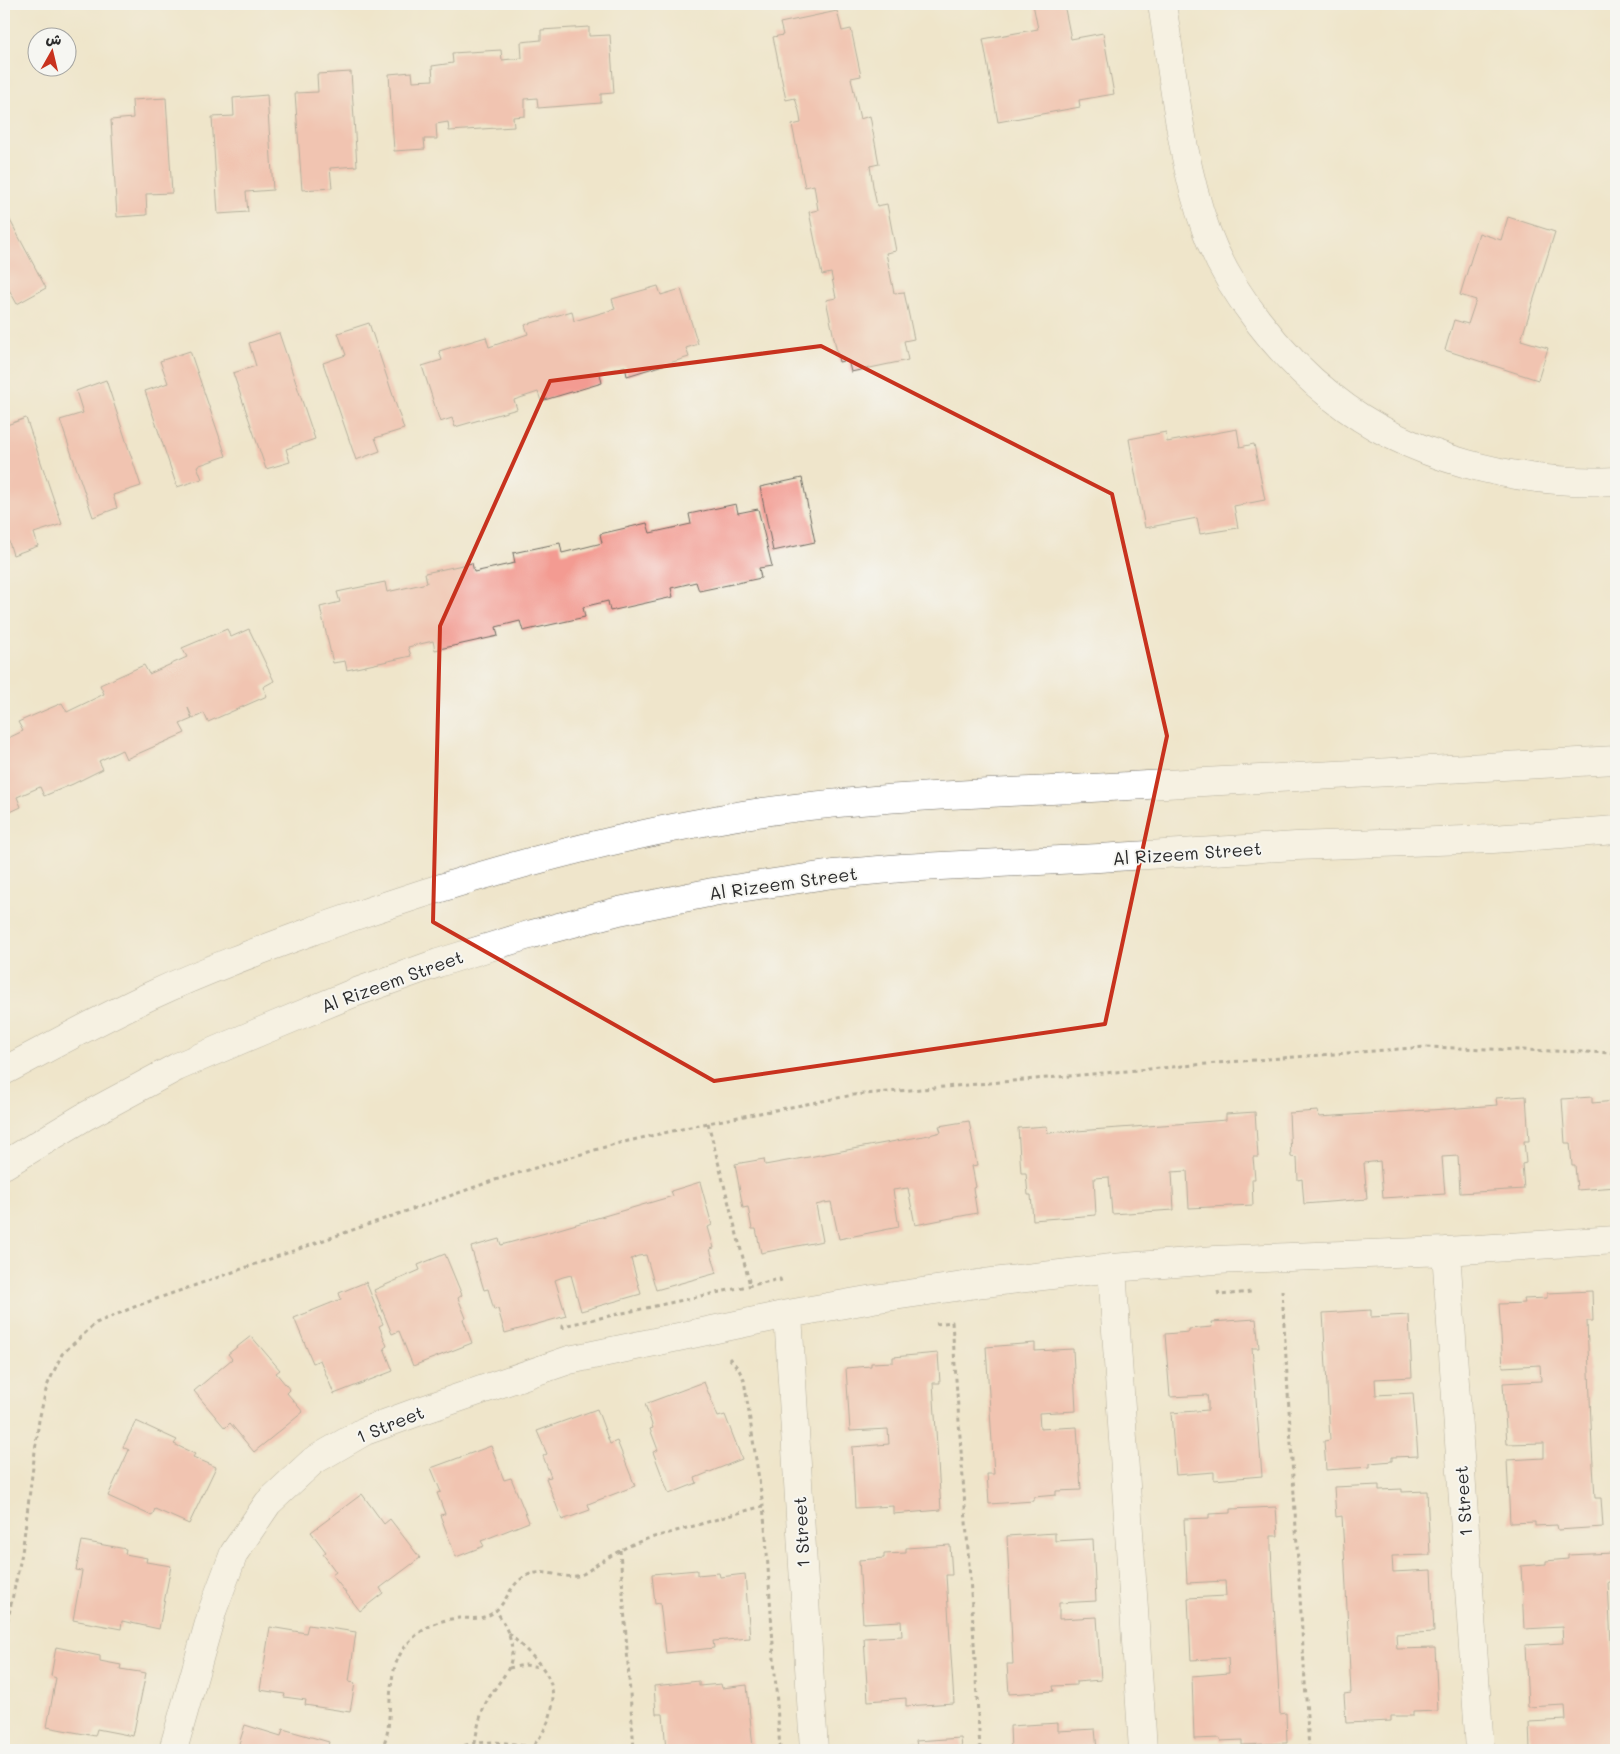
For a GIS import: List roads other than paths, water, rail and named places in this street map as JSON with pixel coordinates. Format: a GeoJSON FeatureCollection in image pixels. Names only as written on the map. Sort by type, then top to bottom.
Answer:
{"type":"FeatureCollection","features":[{"type":"Feature","properties":{"kind":"street"},"geometry":{"type":"LineString","coordinates":[[1162,4],[1184,149],[1193,191],[1206,231],[1224,269],[1246,305],[1272,339],[1301,370],[1333,398],[1368,422],[1406,442],[1444,456],[1484,468],[1525,476],[1566,481],[1616,481]]}},
{"type":"Feature","properties":{"kind":"street"},"geometry":{"type":"LineString","coordinates":[[4,1071],[153,994],[243,956],[448,884],[624,837],[713,820],[821,806],[974,794],[1616,760]]}},
{"type":"Feature","properties":{"kind":"street","name":"Al Rizeem Street"},"geometry":{"type":"LineString","coordinates":[[4,1165],[177,1067],[281,1022],[351,994],[438,963],[532,934],[619,911],[713,892],[833,874],[892,869],[1296,846],[1493,839],[1616,830]]}},
{"type":"Feature","properties":{"kind":"street","name":"1 Street"},"geometry":{"type":"LineString","coordinates":[[173,1750],[213,1609],[234,1553],[268,1503],[313,1461],[366,1431],[569,1360],[788,1314],[984,1282],[1112,1268],[1215,1260],[1446,1251],[1616,1240]]}},
{"type":"Feature","properties":{"kind":"street","name":"1 Street"},"geometry":{"type":"LineString","coordinates":[[1446,1251],[1480,1750]]}},
{"type":"Feature","properties":{"kind":"street"},"geometry":{"type":"LineString","coordinates":[[1112,1268],[1143,1750]]}},
{"type":"Feature","properties":{"kind":"street","name":"1 Street"},"geometry":{"type":"LineString","coordinates":[[788,1314],[814,1750]]}}]}
